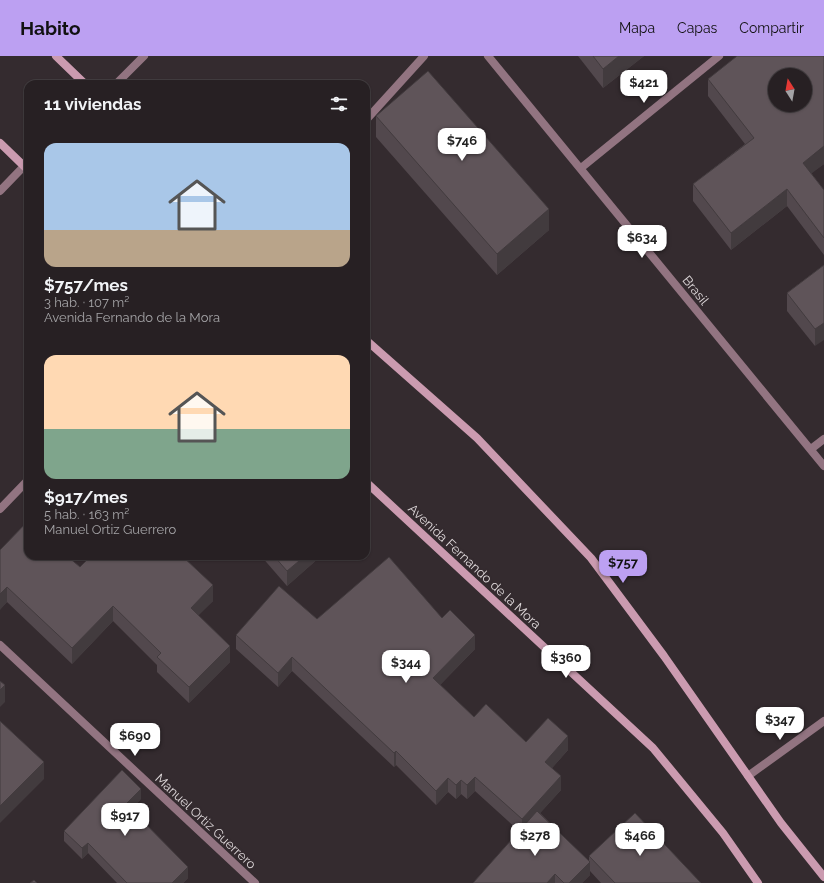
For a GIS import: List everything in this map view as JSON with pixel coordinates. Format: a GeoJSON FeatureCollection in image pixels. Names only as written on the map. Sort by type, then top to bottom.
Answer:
{"type":"FeatureCollection","features":[{"type":"Feature","properties":{"kind":"main road"},"geometry":{"type":"LineString","coordinates":[[56,56],[81,80]]}},
{"type":"Feature","properties":{"kind":"main road"},"geometry":{"type":"LineString","coordinates":[[0,143],[24,163]]}},
{"type":"Feature","properties":{"kind":"main road"},"geometry":{"type":"LineString","coordinates":[[370,344],[477,438],[591,558],[664,656],[781,823],[824,877]]}},
{"type":"Feature","properties":{"kind":"main road","name":"Avenida Fernando de la Mora"},"geometry":{"type":"LineString","coordinates":[[370,486],[654,748],[724,833],[758,883]]}},
{"type":"Feature","properties":{"kind":"street"},"geometry":{"type":"LineString","coordinates":[[120,80],[144,56]]}},
{"type":"Feature","properties":{"kind":"street"},"geometry":{"type":"LineString","coordinates":[[370,116],[424,56]]}},
{"type":"Feature","properties":{"kind":"street","name":"Brasil"},"geometry":{"type":"LineString","coordinates":[[488,56],[824,466]]}},
{"type":"Feature","properties":{"kind":"street"},"geometry":{"type":"LineString","coordinates":[[581,168],[719,56]]}},
{"type":"Feature","properties":{"kind":"street"},"geometry":{"type":"LineString","coordinates":[[0,191],[24,169]]}},
{"type":"Feature","properties":{"kind":"street"},"geometry":{"type":"LineString","coordinates":[[811,449],[824,439]]}},
{"type":"Feature","properties":{"kind":"street"},"geometry":{"type":"LineString","coordinates":[[0,509],[24,484]]}},
{"type":"Feature","properties":{"kind":"street","name":"Manuel Ortiz Guerrero"},"geometry":{"type":"LineString","coordinates":[[0,645],[255,883]]}},
{"type":"Feature","properties":{"kind":"street"},"geometry":{"type":"LineString","coordinates":[[748,776],[824,721]]}},
{"type":"Feature","properties":{"kind":"building"},"geometry":{"type":"Polygon","coordinates":[[[593,56],[619,56],[603,69],[593,56]]]}},
{"type":"Feature","properties":{"kind":"building"},"geometry":{"type":"Polygon","coordinates":[[[737,56],[824,56],[824,146],[803,163],[824,190],[824,238],[787,189],[731,233],[693,184],[754,138],[708,79],[737,56]]]}},
{"type":"Feature","properties":{"kind":"building"},"geometry":{"type":"Polygon","coordinates":[[[428,71],[549,209],[497,254],[376,116],[428,71]]]}},
{"type":"Feature","properties":{"kind":"building"},"geometry":{"type":"Polygon","coordinates":[[[824,265],[824,323],[815,329],[787,293],[824,265]]]}},
{"type":"Feature","properties":{"kind":"building"},"geometry":{"type":"Polygon","coordinates":[[[24,525],[24,560],[72,560],[80,567],[87,560],[186,560],[213,585],[191,608],[230,646],[189,687],[157,657],[161,653],[113,606],[72,648],[7,587],[0,594],[0,550],[24,525]]]}},
{"type":"Feature","properties":{"kind":"building"},"geometry":{"type":"Polygon","coordinates":[[[389,557],[442,618],[450,610],[475,635],[433,678],[474,717],[486,704],[526,742],[548,718],[568,736],[545,762],[561,776],[522,819],[475,777],[467,785],[461,780],[456,785],[448,778],[436,791],[396,751],[394,753],[292,657],[278,673],[236,635],[279,586],[317,619],[389,557]]]}},
{"type":"Feature","properties":{"kind":"building"},"geometry":{"type":"Polygon","coordinates":[[[277,560],[300,560],[287,571],[277,560]]]}},
{"type":"Feature","properties":{"kind":"building"},"geometry":{"type":"Polygon","coordinates":[[[0,681],[5,685],[0,690],[0,681]]]}},
{"type":"Feature","properties":{"kind":"building"},"geometry":{"type":"Polygon","coordinates":[[[0,721],[44,762],[0,806],[0,721]]]}},
{"type":"Feature","properties":{"kind":"building"},"geometry":{"type":"Polygon","coordinates":[[[122,770],[141,789],[126,804],[188,867],[172,883],[127,883],[88,843],[82,848],[64,831],[122,770]]]}},
{"type":"Feature","properties":{"kind":"building"},"geometry":{"type":"Polygon","coordinates":[[[537,811],[590,862],[569,883],[564,883],[555,874],[547,883],[473,883],[537,811]]]}},
{"type":"Feature","properties":{"kind":"building"},"geometry":{"type":"Polygon","coordinates":[[[635,813],[701,883],[615,883],[589,856],[635,813]]]}},
{"type":"Feature","properties":{"kind":"building"},"geometry":{"type":"Polygon","coordinates":[[[34,880],[37,883],[30,883],[34,880]]]}}]}
